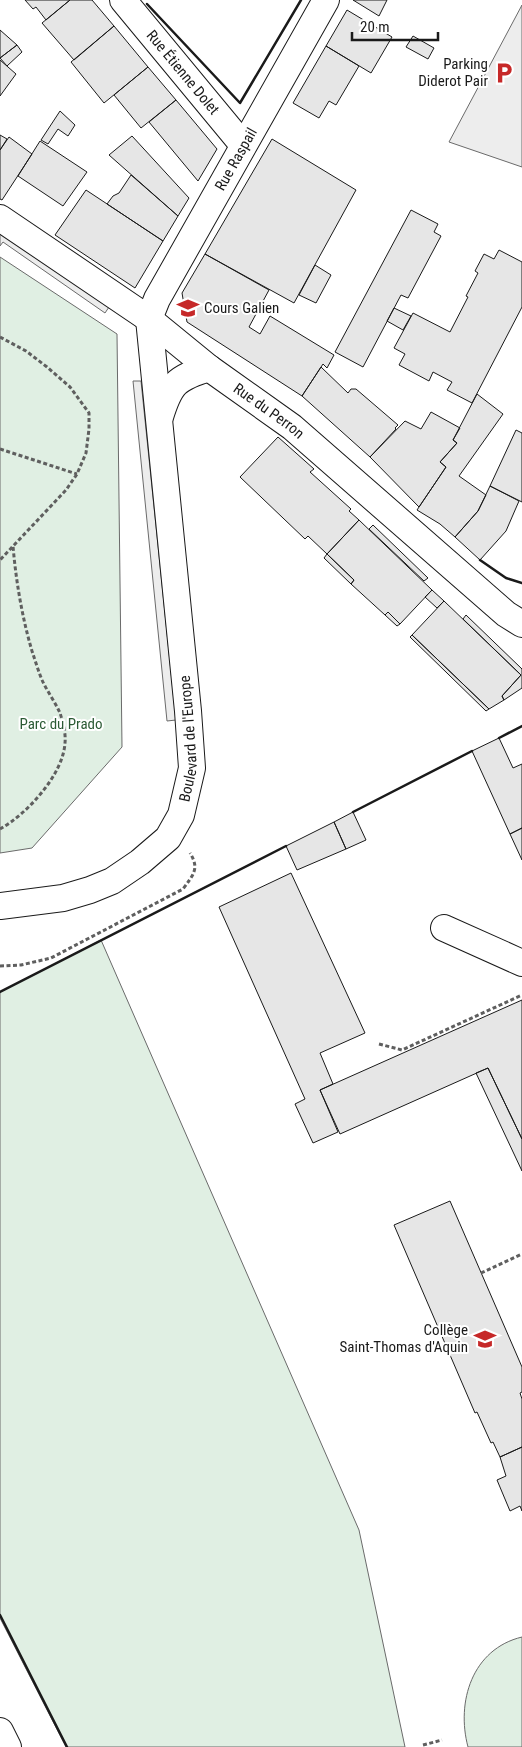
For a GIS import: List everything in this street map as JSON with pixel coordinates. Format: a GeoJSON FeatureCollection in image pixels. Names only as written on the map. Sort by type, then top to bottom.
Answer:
{"type":"FeatureCollection","features":[{"type":"Feature","properties":{"kind":"street","name":"Rue Étienne Dolet"},"geometry":{"type":"LineString","coordinates":[[124,0],[243,145]]}},
{"type":"Feature","properties":{"kind":"street","name":"Rue Raspail"},"geometry":{"type":"LineString","coordinates":[[149,319],[157,299],[326,0]]}},
{"type":"Feature","properties":{"kind":"street","name":"Rue du Perron"},"geometry":{"type":"LineString","coordinates":[[0,218],[149,319],[209,368],[292,427],[506,614],[522,624]]}},
{"type":"Feature","properties":{"kind":"street","name":"Boulevard de l'Europe"},"geometry":{"type":"LineString","coordinates":[[0,906],[63,898],[112,881],[140,862],[168,838],[181,815],[192,768],[149,319]]}},
{"type":"Feature","properties":{"kind":"street","name":"Boulevard de l'Europe"},"geometry":{"type":"LineString","coordinates":[[159,420],[166,398],[175,383],[189,374],[209,368]]}},
{"type":"Feature","properties":{"kind":"street"},"geometry":{"type":"LineString","coordinates":[[444,928],[522,964]]}},
{"type":"Feature","properties":{"kind":"street"},"geometry":{"type":"LineString","coordinates":[[0,1731],[8,1747]]}},
{"type":"Feature","properties":{"kind":"path"},"geometry":{"type":"LineString","coordinates":[[0,337],[26,351],[47,367],[70,387],[89,412],[86,453],[77,474],[66,490],[0,560]]}},
{"type":"Feature","properties":{"kind":"path"},"geometry":{"type":"LineString","coordinates":[[0,449],[77,474]]}},
{"type":"Feature","properties":{"kind":"path"},"geometry":{"type":"LineString","coordinates":[[0,829],[21,815],[39,796],[62,757],[65,743],[60,713],[42,680],[32,649],[16,576],[13,546]]}},
{"type":"Feature","properties":{"kind":"path"},"geometry":{"type":"LineString","coordinates":[[0,966],[21,965],[50,958],[183,888],[193,876],[196,866],[189,851]]}},
{"type":"Feature","properties":{"kind":"path"},"geometry":{"type":"LineString","coordinates":[[379,1044],[402,1050],[522,995]]}},
{"type":"Feature","properties":{"kind":"path"},"geometry":{"type":"LineString","coordinates":[[481,1273],[522,1254]]}},
{"type":"Feature","properties":{"kind":"path"},"geometry":{"type":"LineString","coordinates":[[423,1745],[442,1740]]}},
{"type":"Feature","properties":{"kind":"green space","name":"Parc du Prado"},"geometry":{"type":"Polygon","coordinates":[[[0,257],[117,334],[122,747],[32,848],[0,853],[0,257]]]}},
{"type":"Feature","properties":{"kind":"green space"},"geometry":{"type":"Polygon","coordinates":[[[101,940],[359,1530],[405,1747],[66,1747],[0,1618],[0,992],[101,940]]]}},
{"type":"Feature","properties":{"kind":"green space"},"geometry":{"type":"Polygon","coordinates":[[[522,1637],[522,1747],[468,1747],[464,1713],[472,1680],[480,1665],[491,1653],[505,1643],[522,1637]]]}},
{"type":"Feature","properties":{"kind":"shaded area","name":"Parking Diderot Pair"},"geometry":{"type":"Polygon","coordinates":[[[522,5],[522,167],[449,142],[522,5]]]}},
{"type":"Feature","properties":{"kind":"shaded area"},"geometry":{"type":"Polygon","coordinates":[[[0,229],[111,304],[105,313],[3,242],[0,246],[0,229]]]}},
{"type":"Feature","properties":{"kind":"shaded area"},"geometry":{"type":"Polygon","coordinates":[[[133,381],[141,381],[176,720],[167,721],[133,381]]]}},
{"type":"Feature","properties":{"kind":"building"},"geometry":{"type":"Polygon","coordinates":[[[25,0],[70,0],[46,20],[36,7],[33,9],[25,0]]]}},
{"type":"Feature","properties":{"kind":"building"},"geometry":{"type":"Polygon","coordinates":[[[70,0],[92,0],[114,26],[74,60],[42,23],[70,0]]]}},
{"type":"Feature","properties":{"kind":"building"},"geometry":{"type":"Polygon","coordinates":[[[353,0],[387,0],[379,16],[353,0]]]}},
{"type":"Feature","properties":{"kind":"building"},"geometry":{"type":"Polygon","coordinates":[[[347,10],[392,37],[371,73],[326,46],[347,10]]]}},
{"type":"Feature","properties":{"kind":"building"},"geometry":{"type":"Polygon","coordinates":[[[114,26],[148,67],[104,103],[71,62],[114,26]]]}},
{"type":"Feature","properties":{"kind":"building"},"geometry":{"type":"Polygon","coordinates":[[[0,30],[17,45],[0,58],[0,30]]]}},
{"type":"Feature","properties":{"kind":"building"},"geometry":{"type":"Polygon","coordinates":[[[413,36],[434,48],[428,59],[406,47],[413,36]]]}},
{"type":"Feature","properties":{"kind":"building"},"geometry":{"type":"Polygon","coordinates":[[[17,45],[22,52],[7,66],[0,58],[17,45]]]}},
{"type":"Feature","properties":{"kind":"building"},"geometry":{"type":"Polygon","coordinates":[[[326,46],[359,66],[336,105],[329,101],[319,118],[293,103],[326,46]]]}},
{"type":"Feature","properties":{"kind":"building"},"geometry":{"type":"Polygon","coordinates":[[[0,60],[16,74],[0,96],[0,60]]]}},
{"type":"Feature","properties":{"kind":"building"},"geometry":{"type":"Polygon","coordinates":[[[148,67],[176,100],[141,128],[114,95],[148,67]]]}},
{"type":"Feature","properties":{"kind":"building"},"geometry":{"type":"Polygon","coordinates":[[[176,100],[217,149],[198,181],[149,122],[176,100]]]}},
{"type":"Feature","properties":{"kind":"building"},"geometry":{"type":"Polygon","coordinates":[[[60,111],[75,125],[68,136],[58,129],[48,144],[41,140],[60,111]]]}},
{"type":"Feature","properties":{"kind":"building"},"geometry":{"type":"Polygon","coordinates":[[[0,135],[7,139],[0,150],[0,135]]]}},
{"type":"Feature","properties":{"kind":"building"},"geometry":{"type":"Polygon","coordinates":[[[132,136],[189,198],[178,216],[109,155],[132,136]]]}},
{"type":"Feature","properties":{"kind":"building"},"geometry":{"type":"Polygon","coordinates":[[[9,137],[32,154],[2,200],[0,199],[0,150],[9,137]]]}},
{"type":"Feature","properties":{"kind":"building"},"geometry":{"type":"Polygon","coordinates":[[[272,139],[356,190],[294,303],[205,254],[272,139]]]}},
{"type":"Feature","properties":{"kind":"building"},"geometry":{"type":"Polygon","coordinates":[[[40,141],[87,172],[63,206],[18,176],[40,141]]]}},
{"type":"Feature","properties":{"kind":"building"},"geometry":{"type":"Polygon","coordinates":[[[131,175],[178,216],[163,241],[107,204],[113,196],[119,193],[131,175]]]}},
{"type":"Feature","properties":{"kind":"building"},"geometry":{"type":"Polygon","coordinates":[[[86,190],[163,241],[135,288],[55,235],[86,190]]]}},
{"type":"Feature","properties":{"kind":"building"},"geometry":{"type":"Polygon","coordinates":[[[411,210],[438,224],[434,232],[441,236],[408,298],[401,295],[363,367],[335,352],[411,210]]]}},
{"type":"Feature","properties":{"kind":"building"},"geometry":{"type":"Polygon","coordinates":[[[499,250],[522,262],[522,307],[472,403],[447,390],[452,382],[433,372],[429,381],[399,365],[405,354],[394,348],[413,313],[450,332],[468,297],[466,296],[478,273],[475,271],[484,254],[494,259],[499,250]]]}},
{"type":"Feature","properties":{"kind":"building"},"geometry":{"type":"Polygon","coordinates":[[[205,254],[269,290],[249,327],[260,334],[270,316],[334,355],[327,368],[323,364],[302,396],[187,322],[182,293],[205,254]]]}},
{"type":"Feature","properties":{"kind":"building"},"geometry":{"type":"Polygon","coordinates":[[[315,265],[331,275],[316,303],[299,295],[315,265]]]}},
{"type":"Feature","properties":{"kind":"building"},"geometry":{"type":"Polygon","coordinates":[[[394,308],[411,316],[403,330],[387,321],[394,308]]]}},
{"type":"Feature","properties":{"kind":"building"},"geometry":{"type":"Polygon","coordinates":[[[321,367],[348,393],[351,389],[356,389],[398,425],[370,457],[302,396],[321,367]]]}},
{"type":"Feature","properties":{"kind":"building"},"geometry":{"type":"Polygon","coordinates":[[[477,394],[503,414],[459,476],[486,495],[478,511],[455,537],[440,524],[417,510],[446,467],[440,462],[457,443],[453,440],[477,394]]]}},
{"type":"Feature","properties":{"kind":"building"},"geometry":{"type":"Polygon","coordinates":[[[431,412],[460,428],[453,440],[457,443],[440,462],[446,467],[419,507],[370,457],[405,421],[421,429],[431,412]]]}},
{"type":"Feature","properties":{"kind":"building"},"geometry":{"type":"Polygon","coordinates":[[[516,430],[522,433],[522,502],[490,486],[516,430]]]}},
{"type":"Feature","properties":{"kind":"building"},"geometry":{"type":"Polygon","coordinates":[[[278,437],[314,469],[310,472],[351,509],[349,511],[359,520],[327,554],[308,536],[305,539],[240,477],[278,437]]]}},
{"type":"Feature","properties":{"kind":"building"},"geometry":{"type":"Polygon","coordinates":[[[490,486],[519,501],[506,531],[480,560],[455,537],[478,511],[490,486]]]}},
{"type":"Feature","properties":{"kind":"building"},"geometry":{"type":"Polygon","coordinates":[[[359,520],[432,590],[400,624],[388,612],[385,615],[351,584],[354,580],[327,554],[359,520]]]}},
{"type":"Feature","properties":{"kind":"building"},"geometry":{"type":"Polygon","coordinates":[[[373,525],[428,578],[424,581],[369,529],[373,525]]]}},
{"type":"Feature","properties":{"kind":"building"},"geometry":{"type":"Polygon","coordinates":[[[327,554],[354,580],[351,584],[324,558],[327,554]]]}},
{"type":"Feature","properties":{"kind":"building"},"geometry":{"type":"Polygon","coordinates":[[[432,590],[444,601],[437,608],[425,597],[432,590]]]}},
{"type":"Feature","properties":{"kind":"building"},"geometry":{"type":"Polygon","coordinates":[[[444,601],[521,675],[502,696],[504,700],[489,709],[412,635],[444,601]]]}},
{"type":"Feature","properties":{"kind":"building"},"geometry":{"type":"Polygon","coordinates":[[[388,612],[400,624],[397,626],[385,615],[388,612]]]}},
{"type":"Feature","properties":{"kind":"building"},"geometry":{"type":"Polygon","coordinates":[[[466,615],[522,669],[522,688],[504,700],[502,696],[521,675],[463,619],[466,615]]]}},
{"type":"Feature","properties":{"kind":"building"},"geometry":{"type":"Polygon","coordinates":[[[412,635],[489,709],[486,711],[410,637],[412,635]]]}},
{"type":"Feature","properties":{"kind":"building"},"geometry":{"type":"Polygon","coordinates":[[[499,738],[513,768],[522,764],[522,828],[510,834],[472,751],[499,738]]]}},
{"type":"Feature","properties":{"kind":"building"},"geometry":{"type":"Polygon","coordinates":[[[353,812],[366,840],[346,849],[334,822],[353,812]]]}},
{"type":"Feature","properties":{"kind":"building"},"geometry":{"type":"Polygon","coordinates":[[[334,822],[346,849],[297,870],[286,846],[334,822]]]}},
{"type":"Feature","properties":{"kind":"building"},"geometry":{"type":"Polygon","coordinates":[[[522,828],[522,860],[510,834],[522,828]]]}},
{"type":"Feature","properties":{"kind":"building"},"geometry":{"type":"Polygon","coordinates":[[[291,873],[365,1033],[320,1053],[333,1084],[320,1090],[338,1132],[313,1143],[295,1104],[305,1099],[219,907],[291,873]]]}},
{"type":"Feature","properties":{"kind":"building"},"geometry":{"type":"Polygon","coordinates":[[[522,1000],[522,1139],[488,1068],[340,1134],[320,1090],[522,1000]]]}},
{"type":"Feature","properties":{"kind":"building"},"geometry":{"type":"Polygon","coordinates":[[[488,1068],[522,1139],[522,1171],[476,1073],[488,1068]]]}},
{"type":"Feature","properties":{"kind":"building"},"geometry":{"type":"Polygon","coordinates":[[[450,1201],[522,1367],[522,1392],[520,1393],[522,1399],[522,1447],[500,1457],[493,1442],[491,1443],[477,1412],[475,1413],[394,1225],[450,1201]]]}},
{"type":"Feature","properties":{"kind":"building"},"geometry":{"type":"Polygon","coordinates":[[[522,1447],[522,1511],[520,1506],[510,1511],[497,1480],[506,1476],[500,1457],[522,1447]]]}},
{"type":"Feature","properties":{"kind":"wall"},"geometry":{"type":"LineString","coordinates":[[147,4],[240,103],[301,0]]}},
{"type":"Feature","properties":{"kind":"wall"},"geometry":{"type":"LineString","coordinates":[[480,560],[506,578],[522,583]]}},
{"type":"Feature","properties":{"kind":"wall"},"geometry":{"type":"LineString","coordinates":[[499,738],[522,726]]}},
{"type":"Feature","properties":{"kind":"wall"},"geometry":{"type":"LineString","coordinates":[[353,812],[472,751]]}},
{"type":"Feature","properties":{"kind":"wall"},"geometry":{"type":"LineString","coordinates":[[0,992],[286,846]]}},
{"type":"Feature","properties":{"kind":"wall"},"geometry":{"type":"LineString","coordinates":[[0,1615],[67,1747]]}},
{"type":"Feature","properties":{"kind":"place","name":"Parking Diderot Pair"},"geometry":{"type":"Point","coordinates":[504,73]}},
{"type":"Feature","properties":{"kind":"place","name":"Cours Galien"},"geometry":{"type":"Point","coordinates":[188,308]}},
{"type":"Feature","properties":{"kind":"place","name":"Collège Saint-Thomas d'Aquin"},"geometry":{"type":"Point","coordinates":[485,1339]}}]}
